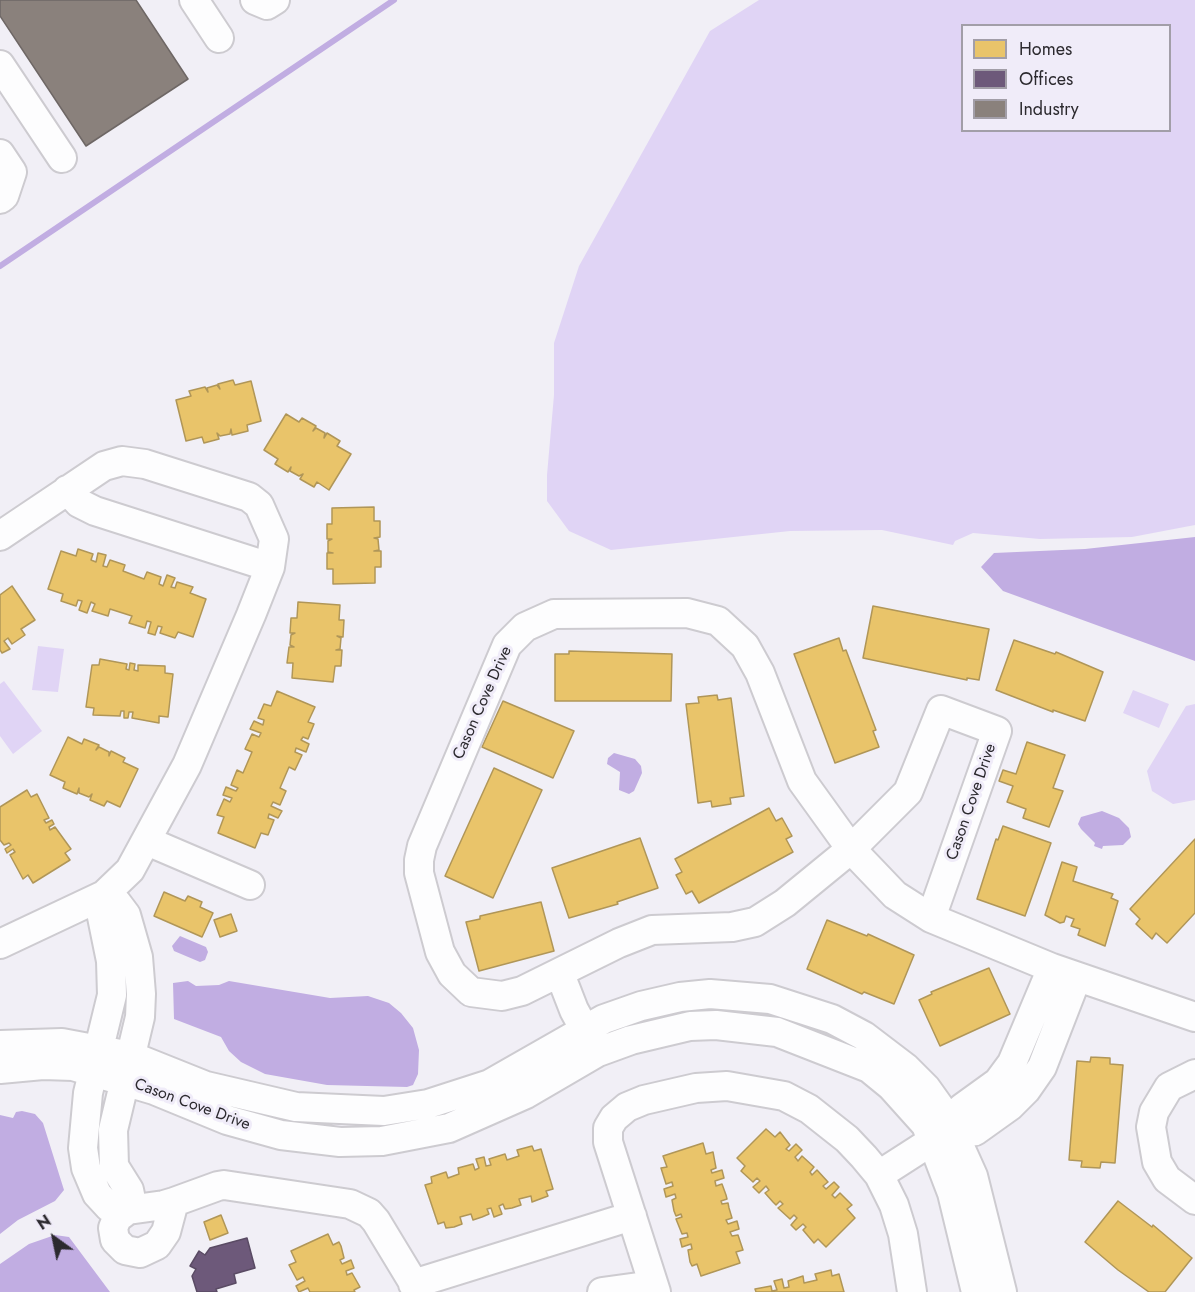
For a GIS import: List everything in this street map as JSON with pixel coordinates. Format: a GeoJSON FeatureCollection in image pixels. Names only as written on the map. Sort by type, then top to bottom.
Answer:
{"type":"FeatureCollection","features":[{"type":"Feature","properties":{"kind":"street"},"geometry":{"type":"LineString","coordinates":[[194,0],[219,38]]}},
{"type":"Feature","properties":{"kind":"street"},"geometry":{"type":"LineString","coordinates":[[255,0],[267,5],[275,0]]}},
{"type":"Feature","properties":{"kind":"street"},"geometry":{"type":"LineString","coordinates":[[0,65],[62,158]]}},
{"type":"Feature","properties":{"kind":"street"},"geometry":{"type":"LineString","coordinates":[[0,154],[12,172],[4,196],[0,199]]}},
{"type":"Feature","properties":{"kind":"street"},"geometry":{"type":"LineString","coordinates":[[0,536],[104,466],[122,460],[146,464],[249,497],[259,505],[274,539],[270,567],[187,765],[130,870],[104,895],[0,944]]}},
{"type":"Feature","properties":{"kind":"street"},"geometry":{"type":"LineString","coordinates":[[67,490],[79,503],[95,511],[270,567]]}},
{"type":"Feature","properties":{"kind":"street","name":"Cason Cove Drive"},"geometry":{"type":"LineString","coordinates":[[931,918],[997,731],[941,710],[908,792],[852,849],[785,903],[755,922],[732,927],[652,930],[619,943],[522,991],[502,996],[471,992],[452,974],[440,952],[419,873],[422,846],[507,645],[520,631],[554,614],[687,613],[718,621],[745,646],[753,660],[802,781],[852,849],[895,895],[931,918],[1065,972],[1195,1017]]}},
{"type":"Feature","properties":{"kind":"street"},"geometry":{"type":"LineString","coordinates":[[147,841],[250,885]]}},
{"type":"Feature","properties":{"kind":"street"},"geometry":{"type":"LineString","coordinates":[[104,895],[101,912],[111,961],[112,995],[82,1135],[86,1168],[102,1202],[118,1210],[148,1209],[230,1185],[360,1206],[376,1221],[416,1288],[632,1216]]}},
{"type":"Feature","properties":{"kind":"street","name":"Cason Cove Drive"},"geometry":{"type":"LineString","coordinates":[[104,895],[117,903],[126,915],[138,957],[141,994],[140,1017],[112,1146],[114,1166],[131,1195],[132,1204],[128,1210]]}},
{"type":"Feature","properties":{"kind":"street"},"geometry":{"type":"LineString","coordinates":[[879,1175],[948,1130],[962,1108],[998,1082],[1012,1063],[1065,972]]}},
{"type":"Feature","properties":{"kind":"street"},"geometry":{"type":"LineString","coordinates":[[560,974],[591,1041]]}},
{"type":"Feature","properties":{"kind":"street","name":"Cason Cove Drive"},"geometry":{"type":"LineString","coordinates":[[0,1045],[62,1043],[97,1061],[128,1069],[154,1090],[227,1120],[281,1135],[340,1142],[382,1141],[449,1128],[497,1109],[591,1041],[631,1040],[690,1026],[716,1024],[777,1032],[869,1068],[910,1106],[926,1125],[948,1130]]}},
{"type":"Feature","properties":{"kind":"street","name":"Cason Cove Drive"},"geometry":{"type":"LineString","coordinates":[[0,1069],[43,1065],[73,1066],[97,1061]]}},
{"type":"Feature","properties":{"kind":"street"},"geometry":{"type":"LineString","coordinates":[[1195,1074],[1169,1087],[1154,1112],[1151,1127],[1157,1162],[1167,1179],[1195,1200]]}},
{"type":"Feature","properties":{"kind":"street"},"geometry":{"type":"LineString","coordinates":[[602,1292],[655,1288],[608,1142],[608,1128],[614,1118],[627,1107],[669,1093],[727,1086],[758,1090],[792,1101],[810,1109],[847,1139],[879,1175],[894,1205],[903,1234],[912,1292]]}},
{"type":"Feature","properties":{"kind":"street","name":"Cason Cove Drive"},"geometry":{"type":"LineString","coordinates":[[948,1130],[952,1193],[976,1292]]}},
{"type":"Feature","properties":{"kind":"street","name":"Cason Cove Drive"},"geometry":{"type":"LineString","coordinates":[[948,1130],[978,1193],[1002,1292]]}},
{"type":"Feature","properties":{"kind":"street"},"geometry":{"type":"LineString","coordinates":[[128,1210],[117,1218],[113,1228],[115,1240],[125,1250],[140,1253],[157,1245],[166,1232],[174,1202]]}},
{"type":"Feature","properties":{"kind":"shaded area"},"geometry":{"type":"Polygon","coordinates":[[[759,0],[1195,0],[1195,525],[1132,537],[1040,539],[973,533],[955,541],[953,545],[882,530],[790,531],[611,550],[569,531],[547,501],[554,395],[554,343],[579,266],[710,31],[759,0]]]}},
{"type":"Feature","properties":{"kind":"shaded area"},"geometry":{"type":"Polygon","coordinates":[[[1195,537],[1195,661],[1003,591],[981,567],[994,553],[1085,549],[1195,537]]]}},
{"type":"Feature","properties":{"kind":"shaded area"},"geometry":{"type":"Polygon","coordinates":[[[38,646],[64,649],[58,692],[32,690],[38,646]]]}},
{"type":"Feature","properties":{"kind":"shaded area"},"geometry":{"type":"Polygon","coordinates":[[[4,681],[42,731],[13,754],[0,736],[0,684],[4,681]]]}},
{"type":"Feature","properties":{"kind":"shaded area"},"geometry":{"type":"Polygon","coordinates":[[[1133,690],[1169,704],[1159,728],[1123,713],[1133,690]]]}},
{"type":"Feature","properties":{"kind":"shaded area"},"geometry":{"type":"Polygon","coordinates":[[[1195,704],[1195,800],[1173,804],[1152,791],[1147,771],[1186,706],[1195,704]]]}},
{"type":"Feature","properties":{"kind":"shaded area"},"geometry":{"type":"Polygon","coordinates":[[[614,753],[635,759],[641,766],[642,773],[634,791],[629,794],[619,790],[620,772],[607,764],[608,758],[614,753]]]}},
{"type":"Feature","properties":{"kind":"shaded area"},"geometry":{"type":"Polygon","coordinates":[[[1102,811],[1119,818],[1129,828],[1131,837],[1123,845],[1103,846],[1102,849],[1094,846],[1095,843],[1081,829],[1078,824],[1081,817],[1102,811]]]}},
{"type":"Feature","properties":{"kind":"shaded area"},"geometry":{"type":"Polygon","coordinates":[[[180,936],[206,947],[208,952],[205,960],[200,962],[174,951],[172,946],[180,936]]]}},
{"type":"Feature","properties":{"kind":"shaded area"},"geometry":{"type":"Polygon","coordinates":[[[188,981],[196,986],[219,985],[229,981],[330,998],[368,996],[389,1003],[413,1028],[419,1050],[418,1074],[413,1085],[407,1087],[327,1085],[265,1074],[241,1062],[229,1051],[221,1037],[174,1019],[173,983],[188,981]]]}},
{"type":"Feature","properties":{"kind":"shaded area"},"geometry":{"type":"Polygon","coordinates":[[[16,1112],[35,1114],[43,1123],[64,1190],[55,1201],[18,1220],[0,1234],[0,1115],[13,1118],[16,1112]]]}},
{"type":"Feature","properties":{"kind":"shaded area"},"geometry":{"type":"Polygon","coordinates":[[[55,1235],[69,1237],[110,1292],[0,1292],[0,1264],[29,1244],[55,1235]]]}},
{"type":"Feature","properties":{"kind":"building: Homes"},"geometry":{"type":"Polygon","coordinates":[[[233,380],[235,385],[251,381],[261,421],[247,425],[248,431],[232,435],[231,429],[230,434],[220,436],[217,433],[219,439],[204,443],[202,437],[186,441],[176,400],[191,396],[189,391],[205,387],[208,392],[207,388],[217,385],[220,389],[218,384],[233,380]]]}},
{"type":"Feature","properties":{"kind":"building: Homes"},"geometry":{"type":"Polygon","coordinates":[[[286,414],[299,422],[302,418],[316,426],[313,431],[316,428],[325,433],[324,438],[327,433],[340,441],[337,446],[351,454],[329,490],[317,482],[314,487],[300,479],[303,474],[299,476],[290,471],[291,467],[288,472],[275,464],[278,459],[264,450],[286,414]]]}},
{"type":"Feature","properties":{"kind":"building: Homes"},"geometry":{"type":"Polygon","coordinates":[[[374,507],[374,521],[380,521],[380,537],[374,538],[378,539],[379,550],[374,551],[381,551],[381,567],[375,567],[375,583],[333,584],[333,569],[327,569],[327,553],[333,553],[328,552],[328,541],[332,539],[327,539],[327,524],[332,524],[332,508],[374,507]]]}},
{"type":"Feature","properties":{"kind":"building: Homes"},"geometry":{"type":"Polygon","coordinates":[[[78,549],[93,554],[91,560],[96,562],[98,553],[106,555],[103,566],[107,567],[110,560],[125,565],[123,571],[144,579],[147,572],[161,577],[159,584],[163,586],[167,575],[175,578],[171,587],[175,588],[177,582],[193,587],[190,593],[206,599],[193,637],[178,632],[175,638],[160,633],[162,627],[158,626],[155,635],[148,633],[151,622],[147,621],[145,628],[129,623],[132,616],[110,609],[108,616],[92,611],[95,604],[91,602],[87,613],[79,610],[82,601],[78,600],[76,606],[61,601],[63,594],[48,589],[61,551],[76,556],[78,549]]]}},
{"type":"Feature","properties":{"kind":"building: Homes"},"geometry":{"type":"Polygon","coordinates":[[[12,586],[35,620],[21,629],[25,635],[12,644],[8,638],[4,641],[10,649],[2,653],[0,650],[0,595],[12,586]]]}},
{"type":"Feature","properties":{"kind":"building: Homes"},"geometry":{"type":"Polygon","coordinates":[[[298,602],[340,605],[339,620],[344,620],[343,637],[337,636],[341,638],[340,649],[336,650],[342,650],[341,666],[335,666],[333,682],[292,678],[293,663],[287,663],[289,647],[294,647],[290,645],[291,635],[295,633],[290,633],[291,618],[297,618],[298,602]]]}},
{"type":"Feature","properties":{"kind":"building: Homes"},"geometry":{"type":"Polygon","coordinates":[[[873,606],[989,629],[979,680],[967,678],[967,680],[863,658],[873,606]]]}},
{"type":"Feature","properties":{"kind":"building: Homes"},"geometry":{"type":"Polygon","coordinates":[[[839,638],[843,651],[846,650],[876,730],[873,731],[879,747],[835,763],[794,654],[839,638]]]}},
{"type":"Feature","properties":{"kind":"building: Homes"},"geometry":{"type":"Polygon","coordinates":[[[1014,640],[1055,654],[1056,652],[1103,672],[1085,721],[1053,710],[1053,712],[996,690],[1014,640]]]}},
{"type":"Feature","properties":{"kind":"building: Homes"},"geometry":{"type":"Polygon","coordinates":[[[569,651],[672,654],[671,701],[555,701],[555,654],[569,654],[569,651]]]}},
{"type":"Feature","properties":{"kind":"building: Homes"},"geometry":{"type":"Polygon","coordinates":[[[100,659],[127,664],[126,669],[129,670],[130,663],[135,664],[134,670],[138,671],[138,665],[165,666],[165,673],[173,674],[168,717],[159,716],[159,723],[132,718],[133,712],[129,712],[128,718],[124,718],[124,711],[121,711],[120,716],[93,715],[94,708],[86,707],[92,665],[99,665],[100,659]]]}},
{"type":"Feature","properties":{"kind":"building: Homes"},"geometry":{"type":"Polygon","coordinates":[[[277,691],[315,707],[308,722],[314,724],[308,739],[303,737],[301,740],[309,744],[306,752],[296,748],[295,752],[302,755],[295,770],[289,767],[280,788],[286,791],[280,805],[273,802],[271,806],[282,811],[278,818],[269,814],[268,818],[274,820],[268,835],[261,833],[255,848],[218,833],[224,817],[217,815],[224,799],[230,802],[232,798],[223,795],[226,787],[236,791],[238,788],[231,785],[237,770],[243,773],[252,752],[245,749],[252,734],[259,737],[261,733],[250,729],[254,721],[263,725],[264,720],[258,718],[264,704],[271,706],[277,691]]]}},
{"type":"Feature","properties":{"kind":"building: Homes"},"geometry":{"type":"Polygon","coordinates":[[[717,695],[718,700],[731,698],[744,796],[730,798],[731,804],[712,807],[711,801],[698,803],[686,704],[699,703],[698,697],[717,695]]]}},
{"type":"Feature","properties":{"kind":"building: Homes"},"geometry":{"type":"Polygon","coordinates":[[[503,701],[574,731],[553,778],[482,747],[503,701]]]}},
{"type":"Feature","properties":{"kind":"building: Homes"},"geometry":{"type":"Polygon","coordinates":[[[68,737],[82,744],[84,739],[99,745],[96,750],[99,747],[109,752],[109,756],[111,751],[125,758],[123,762],[138,769],[120,807],[107,801],[104,806],[90,800],[92,794],[89,797],[79,793],[79,788],[77,794],[63,788],[65,782],[50,775],[68,737]]]}},
{"type":"Feature","properties":{"kind":"building: Homes"},"geometry":{"type":"Polygon","coordinates":[[[1027,742],[1065,755],[1053,788],[1063,791],[1049,827],[1023,818],[1026,809],[1007,802],[1013,786],[999,781],[1003,770],[1016,774],[1027,742]]]}},
{"type":"Feature","properties":{"kind":"building: Homes"},"geometry":{"type":"Polygon","coordinates":[[[494,768],[542,790],[493,898],[445,876],[494,768]]]}},
{"type":"Feature","properties":{"kind":"building: Homes"},"geometry":{"type":"Polygon","coordinates":[[[27,790],[31,797],[37,794],[49,818],[44,820],[46,823],[52,820],[54,824],[49,827],[50,830],[55,827],[71,849],[65,853],[70,860],[33,883],[28,875],[23,879],[10,855],[15,852],[13,849],[7,853],[5,849],[11,845],[9,843],[4,845],[0,840],[0,807],[27,790]]]}},
{"type":"Feature","properties":{"kind":"building: Homes"},"geometry":{"type":"Polygon","coordinates":[[[769,808],[776,821],[782,818],[792,836],[786,839],[793,852],[699,903],[692,891],[686,894],[676,875],[682,872],[675,859],[769,808]]]}},
{"type":"Feature","properties":{"kind":"building: Homes"},"geometry":{"type":"Polygon","coordinates":[[[1003,826],[1051,843],[1025,916],[977,899],[996,839],[998,840],[1003,826]]]}},
{"type":"Feature","properties":{"kind":"building: Homes"},"geometry":{"type":"Polygon","coordinates":[[[640,838],[658,888],[617,902],[618,904],[569,918],[552,868],[640,838]]]}},
{"type":"Feature","properties":{"kind":"building: Homes"},"geometry":{"type":"Polygon","coordinates":[[[1195,839],[1195,913],[1167,943],[1156,933],[1152,939],[1136,924],[1140,919],[1130,909],[1195,839]]]}},
{"type":"Feature","properties":{"kind":"building: Homes"},"geometry":{"type":"Polygon","coordinates":[[[1062,862],[1077,867],[1073,881],[1113,894],[1111,898],[1118,901],[1105,946],[1078,935],[1080,929],[1071,926],[1074,919],[1066,916],[1064,922],[1060,923],[1045,915],[1062,862]]]}},
{"type":"Feature","properties":{"kind":"building: Homes"},"geometry":{"type":"Polygon","coordinates":[[[164,892],[185,901],[188,896],[202,902],[200,907],[213,913],[202,937],[154,916],[164,892]]]}},
{"type":"Feature","properties":{"kind":"building: Homes"},"geometry":{"type":"Polygon","coordinates":[[[541,902],[554,951],[479,971],[466,922],[480,919],[480,916],[541,902]]]}},
{"type":"Feature","properties":{"kind":"building: Homes"},"geometry":{"type":"Polygon","coordinates":[[[231,914],[237,931],[220,937],[214,920],[231,914]]]}},
{"type":"Feature","properties":{"kind":"building: Homes"},"geometry":{"type":"Polygon","coordinates":[[[827,920],[867,936],[868,934],[914,955],[894,1004],[864,992],[862,994],[807,969],[827,920]]]}},
{"type":"Feature","properties":{"kind":"building: Homes"},"geometry":{"type":"Polygon","coordinates":[[[989,968],[1010,1014],[940,1046],[919,1000],[932,994],[931,992],[989,968]]]}},
{"type":"Feature","properties":{"kind":"building: Homes"},"geometry":{"type":"Polygon","coordinates":[[[1091,1057],[1110,1058],[1110,1064],[1123,1065],[1115,1163],[1101,1162],[1100,1168],[1081,1167],[1082,1161],[1069,1160],[1077,1061],[1090,1062],[1091,1057]]]}},
{"type":"Feature","properties":{"kind":"building: Homes"},"geometry":{"type":"Polygon","coordinates":[[[766,1129],[775,1137],[780,1132],[790,1145],[786,1149],[789,1151],[796,1144],[802,1150],[795,1157],[798,1161],[802,1156],[814,1167],[810,1172],[812,1175],[817,1170],[828,1182],[823,1186],[826,1189],[834,1182],[839,1187],[832,1195],[835,1198],[840,1193],[852,1205],[847,1209],[855,1218],[826,1247],[818,1239],[814,1243],[803,1230],[806,1227],[803,1224],[796,1230],[791,1225],[797,1218],[794,1215],[790,1219],[778,1208],[783,1204],[780,1201],[776,1205],[773,1202],[765,1193],[769,1190],[766,1186],[759,1193],[753,1187],[760,1181],[757,1178],[753,1182],[741,1171],[745,1166],[737,1158],[766,1129]]]}},
{"type":"Feature","properties":{"kind":"building: Homes"},"geometry":{"type":"Polygon","coordinates":[[[703,1143],[706,1154],[713,1152],[716,1168],[711,1170],[712,1173],[722,1170],[724,1178],[715,1181],[716,1186],[722,1184],[727,1199],[721,1201],[722,1204],[728,1203],[732,1218],[726,1220],[728,1224],[737,1221],[739,1229],[730,1232],[732,1236],[738,1235],[743,1250],[736,1252],[740,1263],[701,1276],[697,1264],[692,1266],[690,1262],[688,1250],[692,1249],[691,1244],[682,1247],[680,1239],[688,1237],[687,1233],[682,1234],[676,1219],[682,1217],[681,1214],[676,1216],[674,1211],[672,1200],[676,1198],[675,1194],[666,1197],[664,1189],[673,1186],[672,1182],[666,1184],[661,1168],[667,1167],[663,1156],[703,1143]]]}},
{"type":"Feature","properties":{"kind":"building: Homes"},"geometry":{"type":"Polygon","coordinates":[[[532,1146],[534,1151],[541,1149],[553,1189],[546,1191],[548,1196],[532,1202],[531,1196],[519,1199],[521,1205],[512,1208],[505,1209],[503,1204],[499,1206],[502,1214],[494,1217],[491,1208],[487,1209],[489,1214],[473,1220],[471,1214],[460,1217],[462,1224],[454,1227],[446,1228],[444,1222],[438,1224],[425,1185],[432,1183],[431,1177],[446,1172],[448,1178],[459,1174],[458,1168],[473,1164],[475,1170],[479,1168],[476,1159],[484,1157],[486,1166],[491,1165],[489,1159],[505,1154],[507,1160],[519,1156],[517,1150],[532,1146]]]}},
{"type":"Feature","properties":{"kind":"building: Homes"},"geometry":{"type":"Polygon","coordinates":[[[1118,1201],[1152,1227],[1153,1225],[1192,1258],[1165,1292],[1149,1292],[1085,1242],[1118,1201]]]}},
{"type":"Feature","properties":{"kind":"building: Homes"},"geometry":{"type":"Polygon","coordinates":[[[221,1215],[228,1233],[210,1240],[204,1222],[221,1215]]]}},
{"type":"Feature","properties":{"kind":"building: Homes"},"geometry":{"type":"Polygon","coordinates":[[[328,1234],[333,1245],[339,1242],[341,1246],[344,1258],[340,1260],[342,1264],[351,1260],[354,1268],[346,1271],[347,1275],[352,1273],[360,1287],[354,1290],[355,1292],[310,1292],[308,1288],[299,1292],[296,1286],[305,1281],[303,1277],[297,1280],[289,1265],[296,1262],[291,1251],[328,1234]]]}},
{"type":"Feature","properties":{"kind":"building: Homes"},"geometry":{"type":"Polygon","coordinates":[[[831,1270],[832,1276],[839,1274],[844,1292],[756,1292],[755,1289],[771,1286],[772,1291],[777,1290],[774,1281],[782,1279],[784,1288],[789,1287],[788,1281],[803,1276],[804,1283],[817,1280],[815,1274],[831,1270]]]}},
{"type":"Feature","properties":{"kind":"building: Offices"},"geometry":{"type":"Polygon","coordinates":[[[247,1238],[255,1268],[234,1274],[236,1283],[216,1289],[217,1292],[197,1292],[192,1276],[196,1269],[190,1266],[199,1251],[205,1255],[210,1248],[247,1238]]]}},
{"type":"Feature","properties":{"kind":"building: Industry"},"geometry":{"type":"Polygon","coordinates":[[[0,0],[136,0],[188,79],[86,146],[0,16],[0,0]]]}},
{"type":"Feature","properties":{"kind":"waterway"},"geometry":{"type":"LineString","coordinates":[[0,266],[394,0]]}}]}
